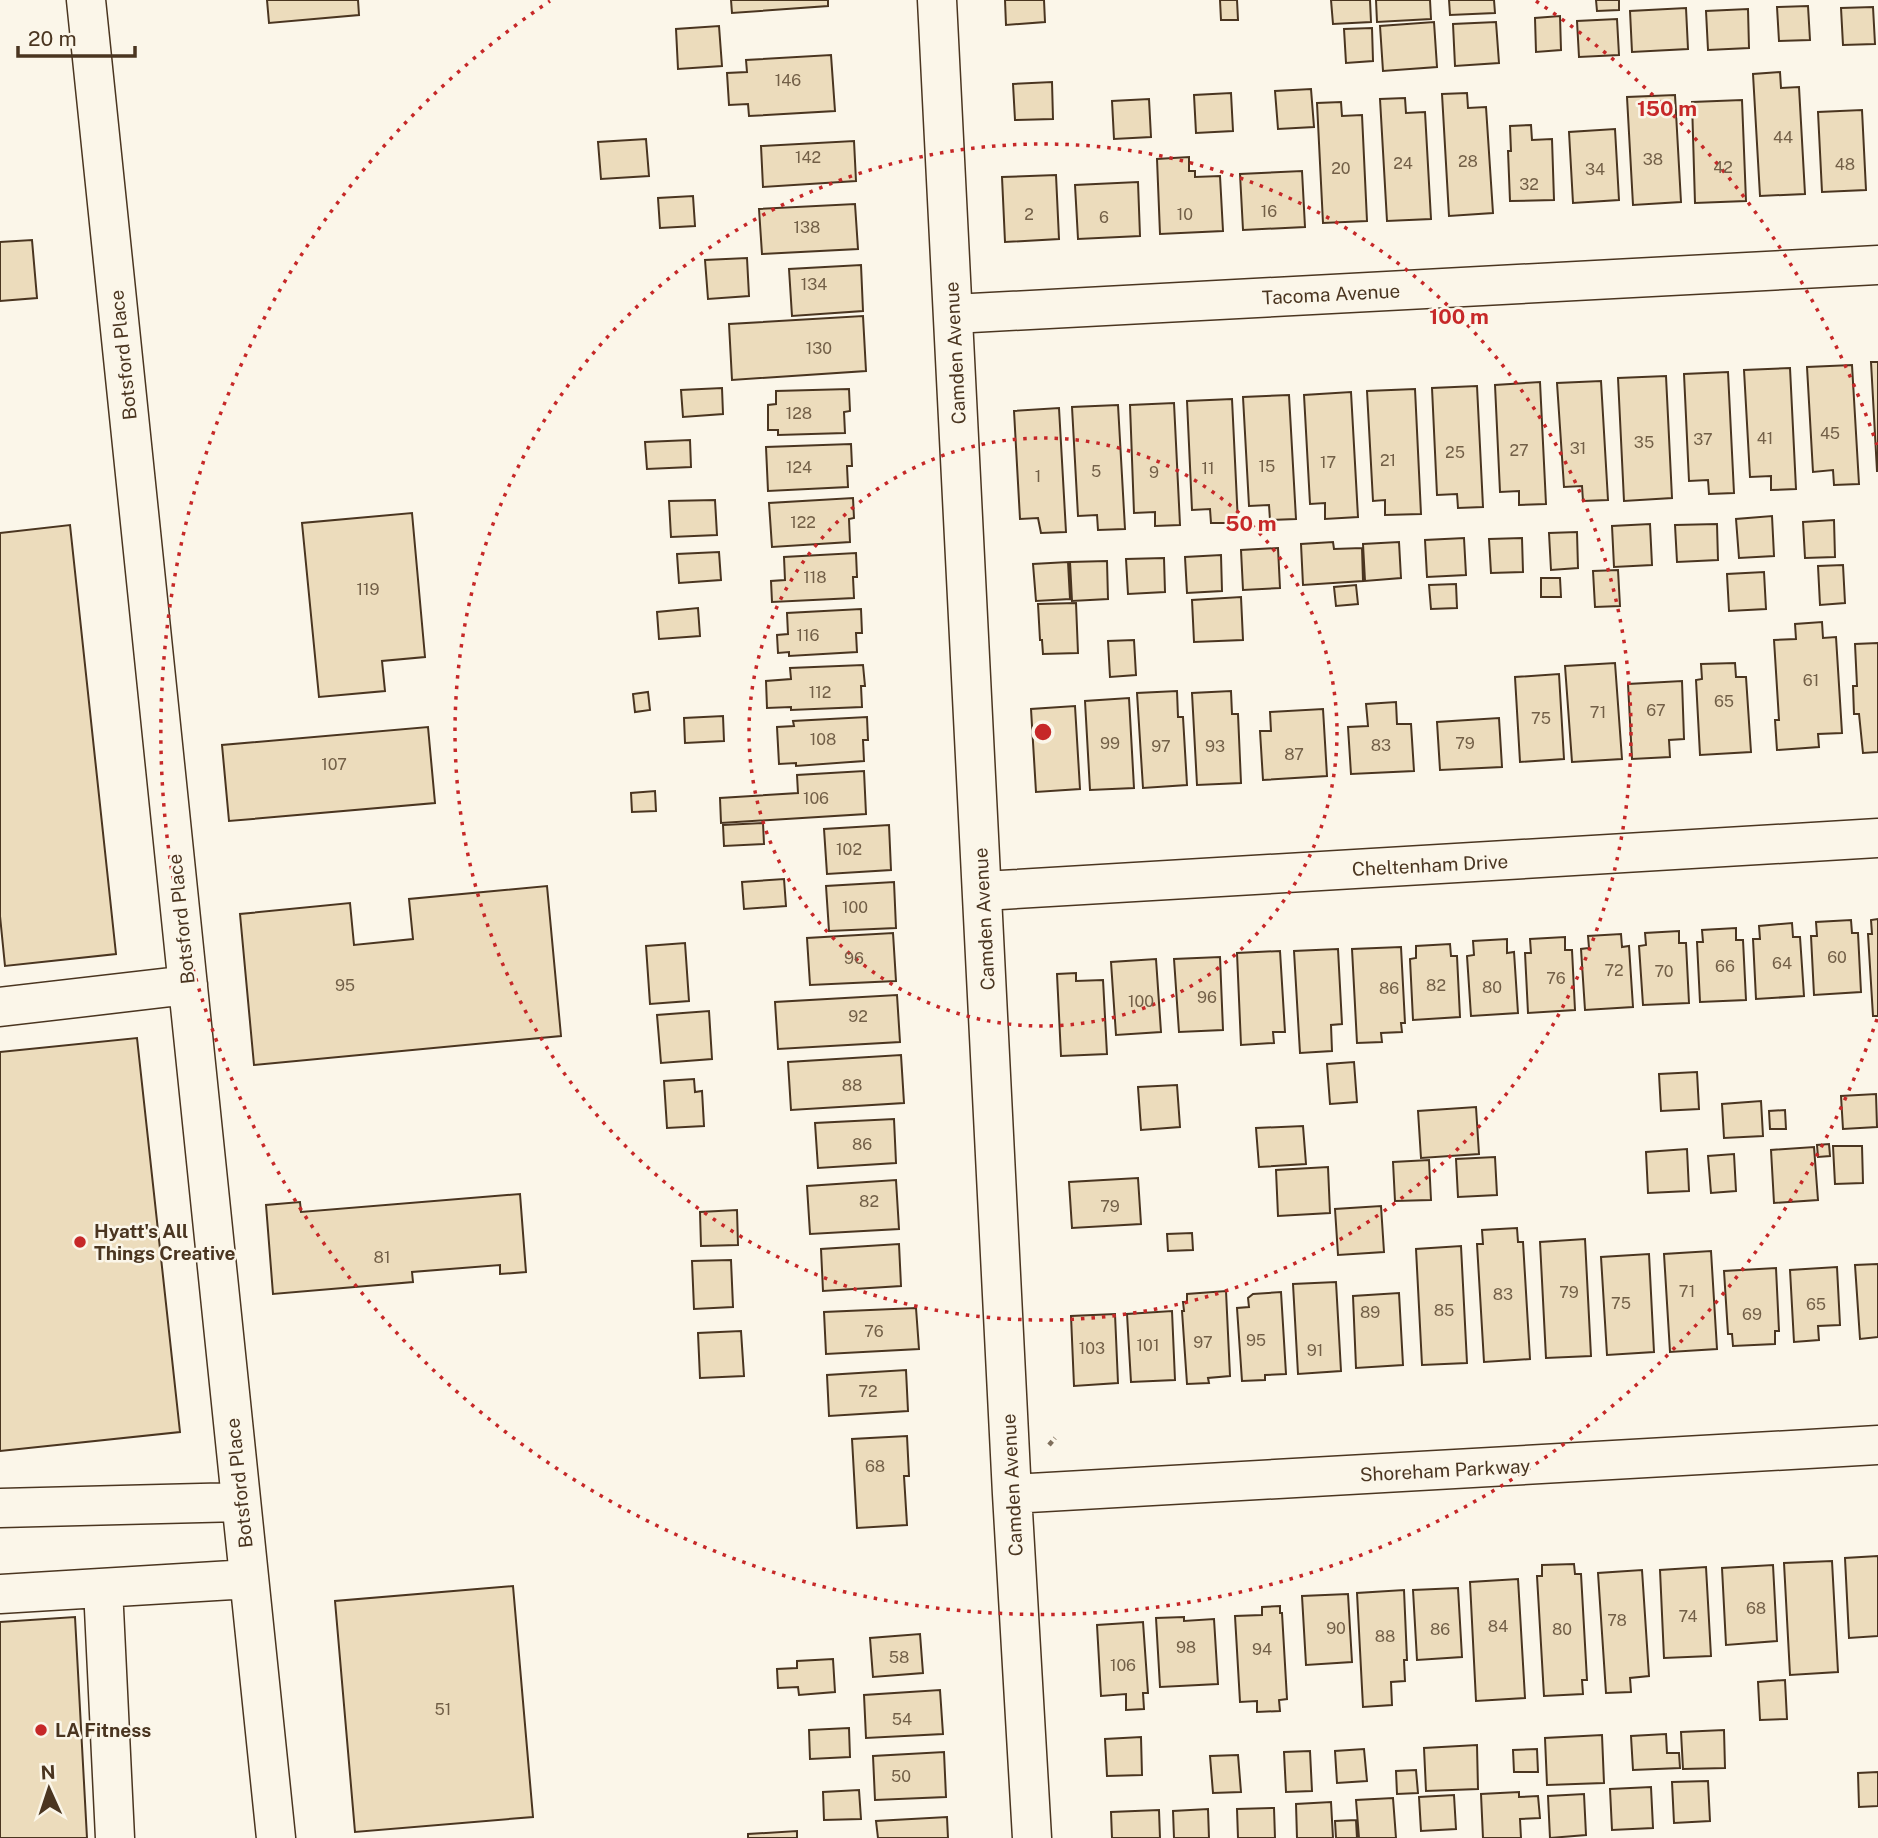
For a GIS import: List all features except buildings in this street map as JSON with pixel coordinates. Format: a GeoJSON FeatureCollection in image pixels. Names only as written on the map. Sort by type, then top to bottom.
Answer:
{"type":"FeatureCollection","features":[{"type":"Feature","properties":{"kind":"street","name":"Botsford Place"},"geometry":{"type":"LineString","coordinates":[[86,0],[276,1838]]}},
{"type":"Feature","properties":{"kind":"street","name":"Camden Avenue"},"geometry":{"type":"LineString","coordinates":[[937,0],[1012,1494],[1032,1838]]}},
{"type":"Feature","properties":{"kind":"street","name":"Tacoma Avenue"},"geometry":{"type":"LineString","coordinates":[[953,314],[1878,265]]}},
{"type":"Feature","properties":{"kind":"street","name":"Cheltenham Drive"},"geometry":{"type":"LineString","coordinates":[[982,891],[1878,838]]}},
{"type":"Feature","properties":{"kind":"street"},"geometry":{"type":"LineString","coordinates":[[0,1007],[188,985]]}},
{"type":"Feature","properties":{"kind":"street","name":"Shoreham Parkway"},"geometry":{"type":"LineString","coordinates":[[1012,1494],[1878,1445]]}},
{"type":"Feature","properties":{"kind":"street"},"geometry":{"type":"LineString","coordinates":[[0,1508],[241,1502]]}},
{"type":"Feature","properties":{"kind":"street"},"geometry":{"type":"LineString","coordinates":[[0,1594],[249,1580]]}},
{"type":"Feature","properties":{"kind":"street"},"geometry":{"type":"LineString","coordinates":[[103,1588],[116,1838]]}},
{"type":"Feature","properties":{"kind":"place","name":"Hyatt's All Things Creative"},"geometry":{"type":"Point","coordinates":[80,1242]}},
{"type":"Feature","properties":{"kind":"place","name":"LA Fitness"},"geometry":{"type":"Point","coordinates":[41,1730]}}]}
